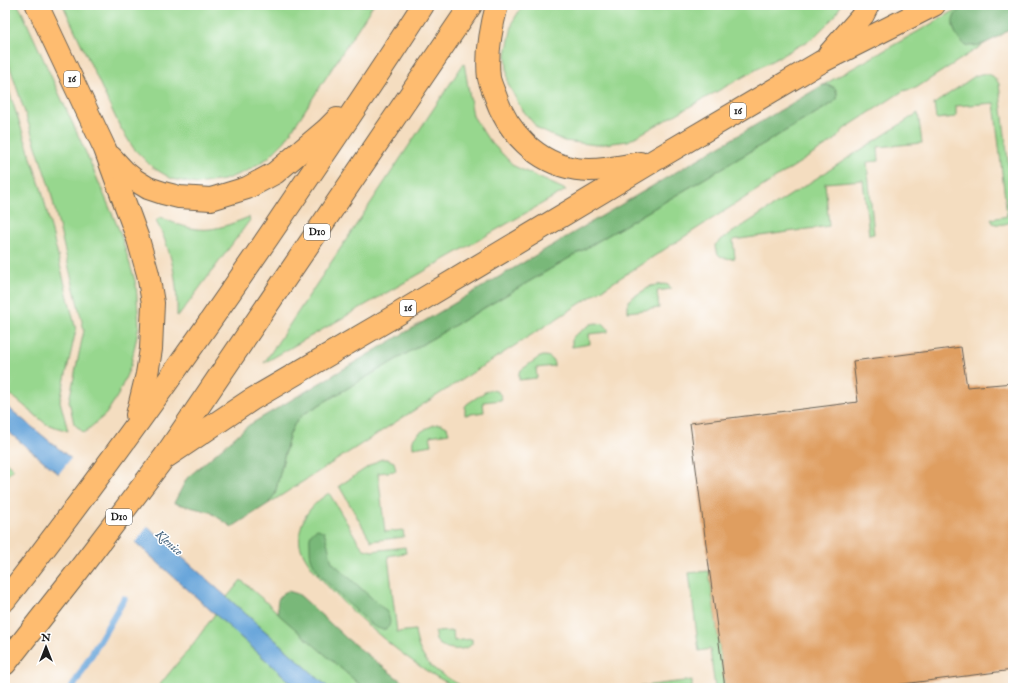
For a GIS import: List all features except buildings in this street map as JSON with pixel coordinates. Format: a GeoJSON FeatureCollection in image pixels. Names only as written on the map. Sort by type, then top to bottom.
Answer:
{"type":"FeatureCollection","features":[{"type":"Feature","properties":{"kind":"highway"},"geometry":{"type":"LineString","coordinates":[[5,600],[130,434],[378,76],[422,5]]}},
{"type":"Feature","properties":{"kind":"highway","name":"D10"},"geometry":{"type":"LineString","coordinates":[[5,664],[163,459],[471,5]]}},
{"type":"Feature","properties":{"kind":"highway"},"geometry":{"type":"LineString","coordinates":[[497,5],[489,47],[489,78],[498,105],[513,131],[530,148],[554,164],[577,169],[609,169],[655,160]]}},
{"type":"Feature","properties":{"kind":"highway"},"geometry":{"type":"LineString","coordinates":[[822,62],[863,15],[868,5]]}},
{"type":"Feature","properties":{"kind":"highway","name":"16"},"geometry":{"type":"LineString","coordinates":[[163,459],[251,400],[655,160],[822,62],[934,5]]}},
{"type":"Feature","properties":{"kind":"highway","name":"16"},"geometry":{"type":"LineString","coordinates":[[39,6],[104,149]]}},
{"type":"Feature","properties":{"kind":"highway"},"geometry":{"type":"LineString","coordinates":[[104,149],[124,171],[148,188],[178,197],[212,199],[247,188],[275,173],[326,130],[378,76]]}},
{"type":"Feature","properties":{"kind":"highway"},"geometry":{"type":"LineString","coordinates":[[104,149],[138,239],[148,274],[153,303],[151,349],[147,374],[140,404],[130,434]]}},
{"type":"Feature","properties":{"kind":"green space"},"geometry":{"type":"Polygon","coordinates":[[[5,5],[18,5],[22,12],[120,232],[136,284],[139,325],[131,365],[118,395],[106,414],[84,433],[74,424],[69,401],[84,330],[50,189],[5,52],[5,5]]]}},
{"type":"Feature","properties":{"kind":"green space"},"geometry":{"type":"Polygon","coordinates":[[[63,5],[373,5],[285,141],[268,158],[247,171],[224,180],[197,184],[172,179],[152,167],[134,149],[120,127],[63,5]]]}},
{"type":"Feature","properties":{"kind":"green space"},"geometry":{"type":"Polygon","coordinates":[[[523,5],[841,5],[835,16],[813,38],[628,141],[597,145],[564,141],[538,129],[521,108],[508,84],[506,54],[513,21],[523,5]]]}},
{"type":"Feature","properties":{"kind":"green space"},"geometry":{"type":"Polygon","coordinates":[[[965,5],[1013,5],[1013,28],[987,43],[975,46],[966,45],[961,42],[953,28],[953,20],[957,12],[965,5]]]}},
{"type":"Feature","properties":{"kind":"green space"},"geometry":{"type":"Polygon","coordinates":[[[963,6],[954,17],[975,45],[989,41],[916,88],[903,91],[844,129],[835,140],[268,504],[275,494],[289,436],[294,425],[302,415],[833,103],[837,99],[836,90],[833,87],[823,85],[963,6]]]}},
{"type":"Feature","properties":{"kind":"green space"},"geometry":{"type":"Polygon","coordinates":[[[464,63],[473,116],[488,139],[514,166],[566,190],[264,363],[464,63]]]}},
{"type":"Feature","properties":{"kind":"green space"},"geometry":{"type":"Polygon","coordinates":[[[981,74],[992,76],[999,84],[1013,203],[1013,221],[1003,224],[993,223],[991,219],[1007,216],[994,103],[956,106],[956,117],[936,119],[934,104],[975,76],[981,74]]]}},
{"type":"Feature","properties":{"kind":"green space"},"geometry":{"type":"Polygon","coordinates":[[[5,79],[42,191],[76,330],[60,401],[68,431],[46,424],[5,390],[5,79]]]}},
{"type":"Feature","properties":{"kind":"green space"},"geometry":{"type":"Polygon","coordinates":[[[823,85],[833,87],[836,90],[837,99],[833,103],[302,415],[294,425],[289,436],[275,494],[268,504],[232,527],[210,512],[174,503],[187,478],[249,425],[823,85]]]}},
{"type":"Feature","properties":{"kind":"green space"},"geometry":{"type":"Polygon","coordinates":[[[918,113],[922,143],[878,147],[879,161],[867,162],[874,234],[869,235],[863,180],[825,183],[829,226],[733,240],[735,258],[724,258],[719,255],[715,249],[715,245],[719,241],[918,113]]]}},
{"type":"Feature","properties":{"kind":"green space"},"geometry":{"type":"Polygon","coordinates":[[[160,217],[173,223],[195,229],[214,229],[249,217],[250,220],[181,313],[177,316],[173,267],[162,232],[156,221],[160,217]]]}},
{"type":"Feature","properties":{"kind":"green space"},"geometry":{"type":"Polygon","coordinates":[[[664,284],[668,285],[671,289],[657,291],[659,308],[628,312],[628,302],[630,299],[651,286],[664,284]]]}},
{"type":"Feature","properties":{"kind":"green space"},"geometry":{"type":"Polygon","coordinates":[[[591,324],[604,324],[608,329],[608,332],[589,334],[590,344],[572,347],[572,338],[574,336],[591,324]]]}},
{"type":"Feature","properties":{"kind":"green space"},"geometry":{"type":"Polygon","coordinates":[[[543,356],[551,358],[554,366],[536,368],[537,378],[519,380],[519,372],[521,370],[543,356]]]}},
{"type":"Feature","properties":{"kind":"green space"},"geometry":{"type":"Polygon","coordinates":[[[490,390],[498,392],[501,395],[502,400],[483,402],[484,412],[465,415],[465,407],[467,404],[490,390]]]}},
{"type":"Feature","properties":{"kind":"green space"},"geometry":{"type":"Polygon","coordinates":[[[437,424],[447,427],[449,433],[430,436],[432,445],[413,448],[413,440],[416,436],[431,426],[437,424]]]}},
{"type":"Feature","properties":{"kind":"green space"},"geometry":{"type":"Polygon","coordinates":[[[382,459],[387,459],[394,462],[396,471],[378,473],[385,532],[403,530],[404,537],[371,541],[339,486],[382,459]]]}},
{"type":"Feature","properties":{"kind":"green space"},"geometry":{"type":"Polygon","coordinates":[[[5,461],[14,469],[5,477],[5,461]]]}},
{"type":"Feature","properties":{"kind":"green space"},"geometry":{"type":"Polygon","coordinates":[[[329,493],[364,549],[372,551],[405,547],[406,553],[388,556],[397,632],[415,630],[417,642],[425,660],[438,672],[465,688],[449,683],[426,670],[400,652],[346,605],[324,582],[307,561],[300,545],[303,522],[306,515],[316,503],[329,493]]]}},
{"type":"Feature","properties":{"kind":"green space"},"geometry":{"type":"Polygon","coordinates":[[[318,529],[325,534],[332,562],[386,611],[390,624],[386,629],[373,626],[338,594],[321,575],[311,558],[310,538],[312,532],[318,529]]]}},
{"type":"Feature","properties":{"kind":"green space"},"geometry":{"type":"Polygon","coordinates":[[[709,571],[725,688],[715,688],[710,649],[699,651],[689,573],[709,571]]]}},
{"type":"Feature","properties":{"kind":"green space"},"geometry":{"type":"Polygon","coordinates":[[[241,580],[359,684],[366,688],[329,688],[227,597],[241,580]]]}},
{"type":"Feature","properties":{"kind":"green space"},"geometry":{"type":"Polygon","coordinates":[[[288,591],[298,594],[346,638],[405,684],[413,688],[366,688],[359,684],[279,615],[277,604],[279,598],[288,591]]]}},
{"type":"Feature","properties":{"kind":"green space"},"geometry":{"type":"Polygon","coordinates":[[[215,614],[297,688],[157,688],[215,614]]]}},
{"type":"Feature","properties":{"kind":"green space"},"geometry":{"type":"Polygon","coordinates":[[[453,631],[454,641],[472,639],[472,644],[469,647],[461,649],[451,649],[439,644],[435,637],[435,632],[453,631]]]}},
{"type":"Feature","properties":{"kind":"green space"},"geometry":{"type":"Polygon","coordinates":[[[692,680],[692,688],[628,688],[692,680]]]}},
{"type":"Feature","properties":{"kind":"water","name":"Klenice"},"geometry":{"type":"Polygon","coordinates":[[[5,405],[74,461],[329,688],[297,688],[65,479],[5,429],[5,405]]]}},
{"type":"Feature","properties":{"kind":"pier"},"geometry":{"type":"Polygon","coordinates":[[[72,457],[149,525],[134,544],[57,476],[72,457]]]}},
{"type":"Feature","properties":{"kind":"waterway"},"geometry":{"type":"LineString","coordinates":[[72,688],[124,599]]}}]}
